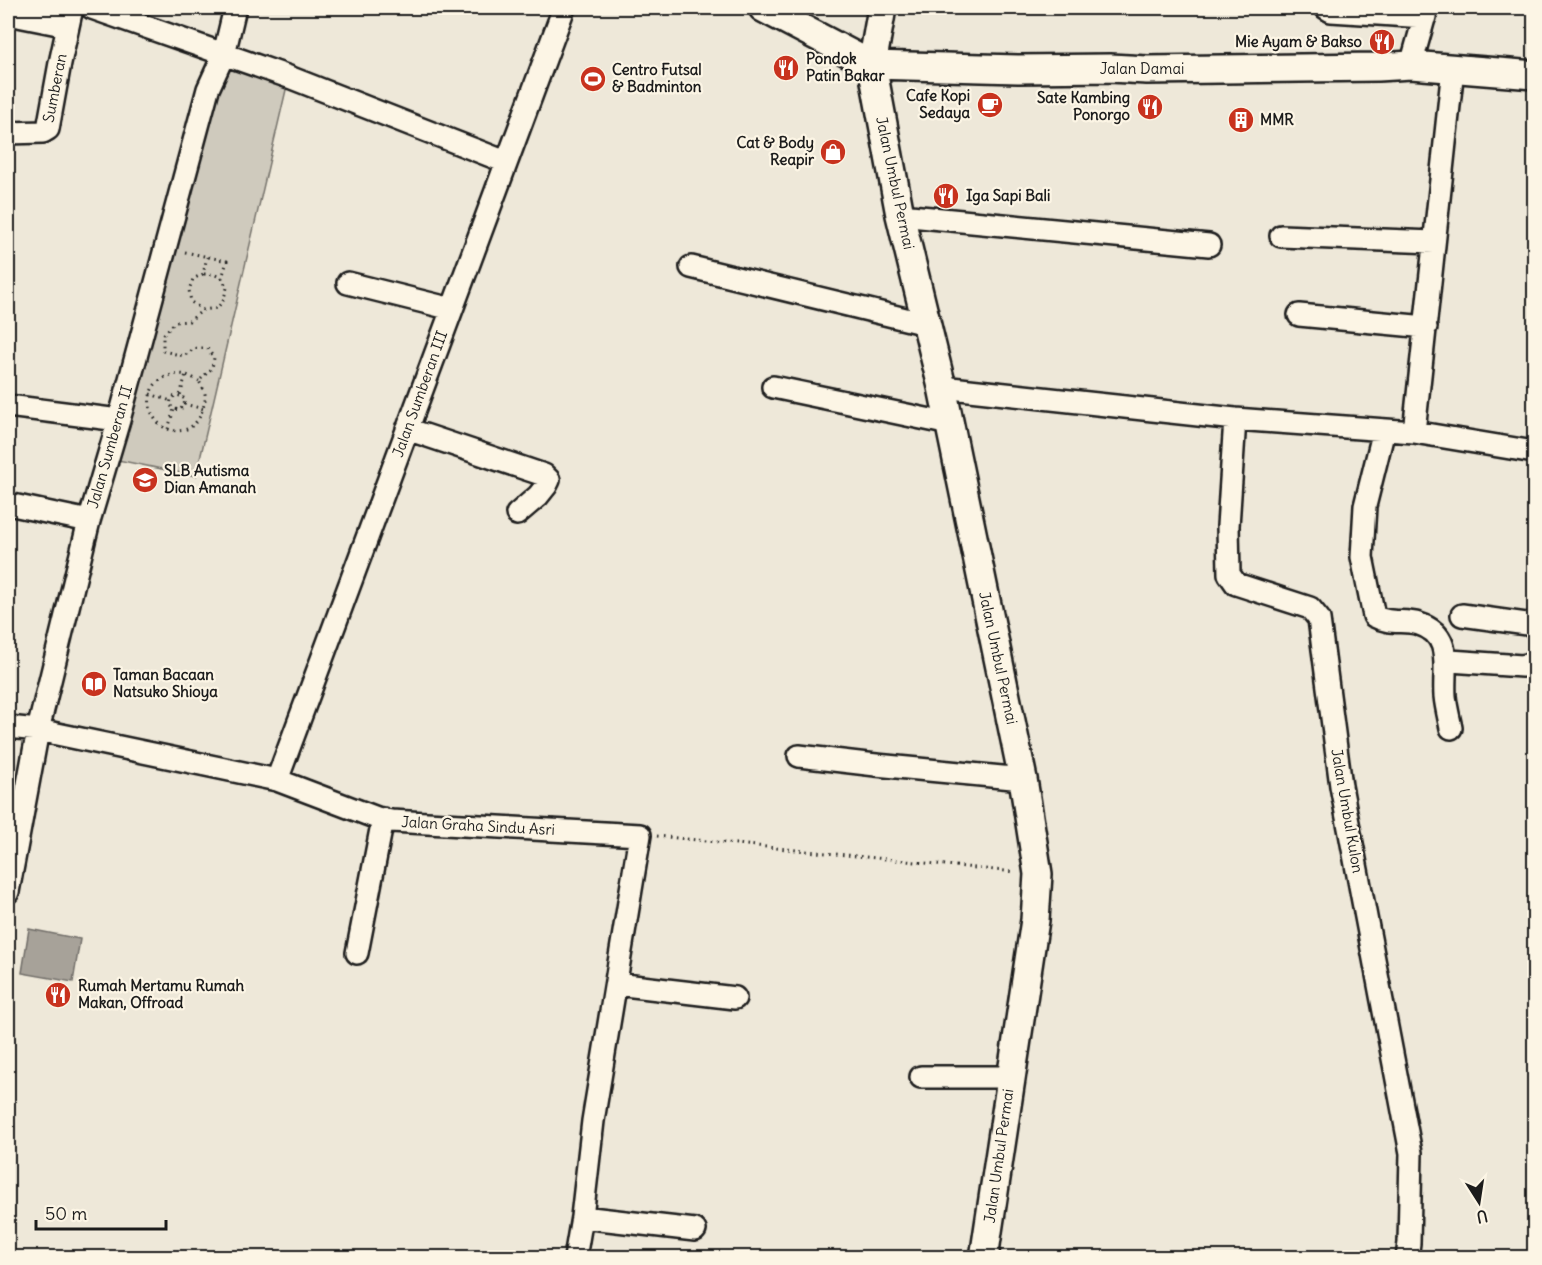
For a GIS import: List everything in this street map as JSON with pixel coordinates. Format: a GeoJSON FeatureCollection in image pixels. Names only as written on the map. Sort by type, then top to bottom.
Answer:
{"type":"FeatureCollection","features":[{"type":"Feature","properties":{"kind":"main road","name":"Jalan Damai"},"geometry":{"type":"LineString","coordinates":[[764,8],[872,65],[1147,70],[1412,65],[1534,75]]}},
{"type":"Feature","properties":{"kind":"main road"},"geometry":{"type":"LineString","coordinates":[[872,65],[882,8]]}},
{"type":"Feature","properties":{"kind":"main road","name":"Jalan Umbul Permai"},"geometry":{"type":"LineString","coordinates":[[872,65],[900,215],[942,387],[1023,779],[1038,874],[1035,920],[984,1257]]}},
{"type":"Feature","properties":{"kind":"street"},"geometry":{"type":"LineString","coordinates":[[92,8],[289,77],[506,162]]}},
{"type":"Feature","properties":{"kind":"street","name":"Jalan Sumberan II"},"geometry":{"type":"LineString","coordinates":[[8,885],[38,730],[89,521],[119,420],[208,89],[224,54],[235,8]]}},
{"type":"Feature","properties":{"kind":"street","name":"Jalan Sumberan III"},"geometry":{"type":"LineString","coordinates":[[277,780],[564,8]]}},
{"type":"Feature","properties":{"kind":"street"},"geometry":{"type":"LineString","coordinates":[[1326,8],[1331,11],[1426,12],[1412,65]]}},
{"type":"Feature","properties":{"kind":"street"},"geometry":{"type":"LineString","coordinates":[[8,14],[70,17]]}},
{"type":"Feature","properties":{"kind":"street","name":"Sumberan"},"geometry":{"type":"LineString","coordinates":[[8,133],[43,132],[48,129],[70,17]]}},
{"type":"Feature","properties":{"kind":"street"},"geometry":{"type":"LineString","coordinates":[[1414,432],[1453,68]]}},
{"type":"Feature","properties":{"kind":"street"},"geometry":{"type":"LineString","coordinates":[[900,215],[1209,245]]}},
{"type":"Feature","properties":{"kind":"street"},"geometry":{"type":"LineString","coordinates":[[1281,236],[1434,242]]}},
{"type":"Feature","properties":{"kind":"street"},"geometry":{"type":"LineString","coordinates":[[691,267],[926,324]]}},
{"type":"Feature","properties":{"kind":"street"},"geometry":{"type":"LineString","coordinates":[[348,284],[452,309]]}},
{"type":"Feature","properties":{"kind":"street"},"geometry":{"type":"LineString","coordinates":[[1299,315],[1426,327]]}},
{"type":"Feature","properties":{"kind":"street"},"geometry":{"type":"LineString","coordinates":[[773,387],[950,424]]}},
{"type":"Feature","properties":{"kind":"street"},"geometry":{"type":"LineString","coordinates":[[942,387],[1235,419],[1414,432],[1534,452]]}},
{"type":"Feature","properties":{"kind":"street"},"geometry":{"type":"LineString","coordinates":[[8,406],[119,420]]}},
{"type":"Feature","properties":{"kind":"street","name":"Jalan Umbul Kulon"},"geometry":{"type":"LineString","coordinates":[[1235,419],[1228,526],[1229,574],[1236,584],[1310,608],[1319,619],[1341,786],[1411,1153],[1407,1257]]}},
{"type":"Feature","properties":{"kind":"street"},"geometry":{"type":"LineString","coordinates":[[407,429],[544,475],[549,480],[546,486],[517,514]]}},
{"type":"Feature","properties":{"kind":"street"},"geometry":{"type":"LineString","coordinates":[[1384,430],[1364,516],[1362,557],[1374,616],[1384,621],[1417,624],[1433,631],[1442,642],[1446,663],[1445,697],[1451,728]]}},
{"type":"Feature","properties":{"kind":"street"},"geometry":{"type":"LineString","coordinates":[[8,504],[89,521]]}},
{"type":"Feature","properties":{"kind":"street"},"geometry":{"type":"LineString","coordinates":[[1462,615],[1534,625]]}},
{"type":"Feature","properties":{"kind":"street"},"geometry":{"type":"LineString","coordinates":[[1446,663],[1449,661],[1522,666],[1534,663]]}},
{"type":"Feature","properties":{"kind":"street","name":"Jalan Graha Sindu Asri"},"geometry":{"type":"LineString","coordinates":[[8,727],[38,730],[277,780],[383,819],[401,823],[640,835]]}},
{"type":"Feature","properties":{"kind":"street"},"geometry":{"type":"LineString","coordinates":[[799,756],[1023,779]]}},
{"type":"Feature","properties":{"kind":"street"},"geometry":{"type":"LineString","coordinates":[[357,953],[383,819]]}},
{"type":"Feature","properties":{"kind":"street"},"geometry":{"type":"LineString","coordinates":[[575,1257],[593,1121],[640,835]]}},
{"type":"Feature","properties":{"kind":"street"},"geometry":{"type":"LineString","coordinates":[[616,984],[735,998]]}},
{"type":"Feature","properties":{"kind":"street"},"geometry":{"type":"LineString","coordinates":[[921,1077],[1010,1077]]}},
{"type":"Feature","properties":{"kind":"street"},"geometry":{"type":"LineString","coordinates":[[582,1217],[694,1230]]}},
{"type":"Feature","properties":{"kind":"path"},"geometry":{"type":"LineString","coordinates":[[165,247],[227,261],[222,278]]}},
{"type":"Feature","properties":{"kind":"path"},"geometry":{"type":"LineString","coordinates":[[203,274],[207,257]]}},
{"type":"Feature","properties":{"kind":"path"},"geometry":{"type":"LineString","coordinates":[[199,381],[212,368],[214,357],[207,348],[195,348],[183,356],[164,351],[162,335],[175,322],[189,321],[203,310],[217,308],[223,301],[227,288],[222,278],[213,274],[203,274],[193,279],[189,290],[191,302],[203,310]]}},
{"type":"Feature","properties":{"kind":"path"},"geometry":{"type":"LineString","coordinates":[[170,375],[186,375],[199,381],[205,393],[204,409],[196,422],[184,430],[170,430],[157,424],[151,411],[150,394],[158,382],[170,375]]}},
{"type":"Feature","properties":{"kind":"path"},"geometry":{"type":"LineString","coordinates":[[180,396],[186,375]]}},
{"type":"Feature","properties":{"kind":"path"},"geometry":{"type":"LineString","coordinates":[[150,394],[171,401]]}},
{"type":"Feature","properties":{"kind":"path"},"geometry":{"type":"LineString","coordinates":[[176,395],[185,399],[180,410],[174,410],[170,405],[171,399],[176,395]]}},
{"type":"Feature","properties":{"kind":"path"},"geometry":{"type":"LineString","coordinates":[[184,404],[204,409]]}},
{"type":"Feature","properties":{"kind":"path"},"geometry":{"type":"LineString","coordinates":[[168,429],[174,410]]}},
{"type":"Feature","properties":{"kind":"path"},"geometry":{"type":"LineString","coordinates":[[640,835],[1038,874]]}},
{"type":"Feature","properties":{"kind":"shaded area"},"geometry":{"type":"Polygon","coordinates":[[[224,54],[289,77],[196,476],[108,458],[224,54]]]}},
{"type":"Feature","properties":{"kind":"shaded area"},"geometry":{"type":"Polygon","coordinates":[[[29,929],[80,939],[73,982],[22,973],[29,929]]]}},
{"type":"Feature","properties":{"kind":"place","name":"Mie Ayam & Bakso"},"geometry":{"type":"Point","coordinates":[1382,42]}},
{"type":"Feature","properties":{"kind":"place","name":"Pondok Patin Bakar"},"geometry":{"type":"Point","coordinates":[786,68]}},
{"type":"Feature","properties":{"kind":"place","name":"Centro Futsal & Badminton"},"geometry":{"type":"Point","coordinates":[593,79]}},
{"type":"Feature","properties":{"kind":"place","name":"Cafe Kopi Sedaya"},"geometry":{"type":"Point","coordinates":[990,105]}},
{"type":"Feature","properties":{"kind":"place","name":"Sate Kambing Ponorgo"},"geometry":{"type":"Point","coordinates":[1150,107]}},
{"type":"Feature","properties":{"kind":"place","name":"MMR"},"geometry":{"type":"Point","coordinates":[1241,120]}},
{"type":"Feature","properties":{"kind":"place","name":"Cat & Body Reapir"},"geometry":{"type":"Point","coordinates":[833,152]}},
{"type":"Feature","properties":{"kind":"place","name":"Iga Sapi Bali"},"geometry":{"type":"Point","coordinates":[946,196]}},
{"type":"Feature","properties":{"kind":"place","name":"SLB Autisma Dian Amanah"},"geometry":{"type":"Point","coordinates":[145,480]}},
{"type":"Feature","properties":{"kind":"place","name":"Taman Bacaan Natsuko Shioya"},"geometry":{"type":"Point","coordinates":[94,684]}},
{"type":"Feature","properties":{"kind":"place","name":"Rumah Mertamu Rumah Makan, Offroad"},"geometry":{"type":"Point","coordinates":[58,995]}}]}
